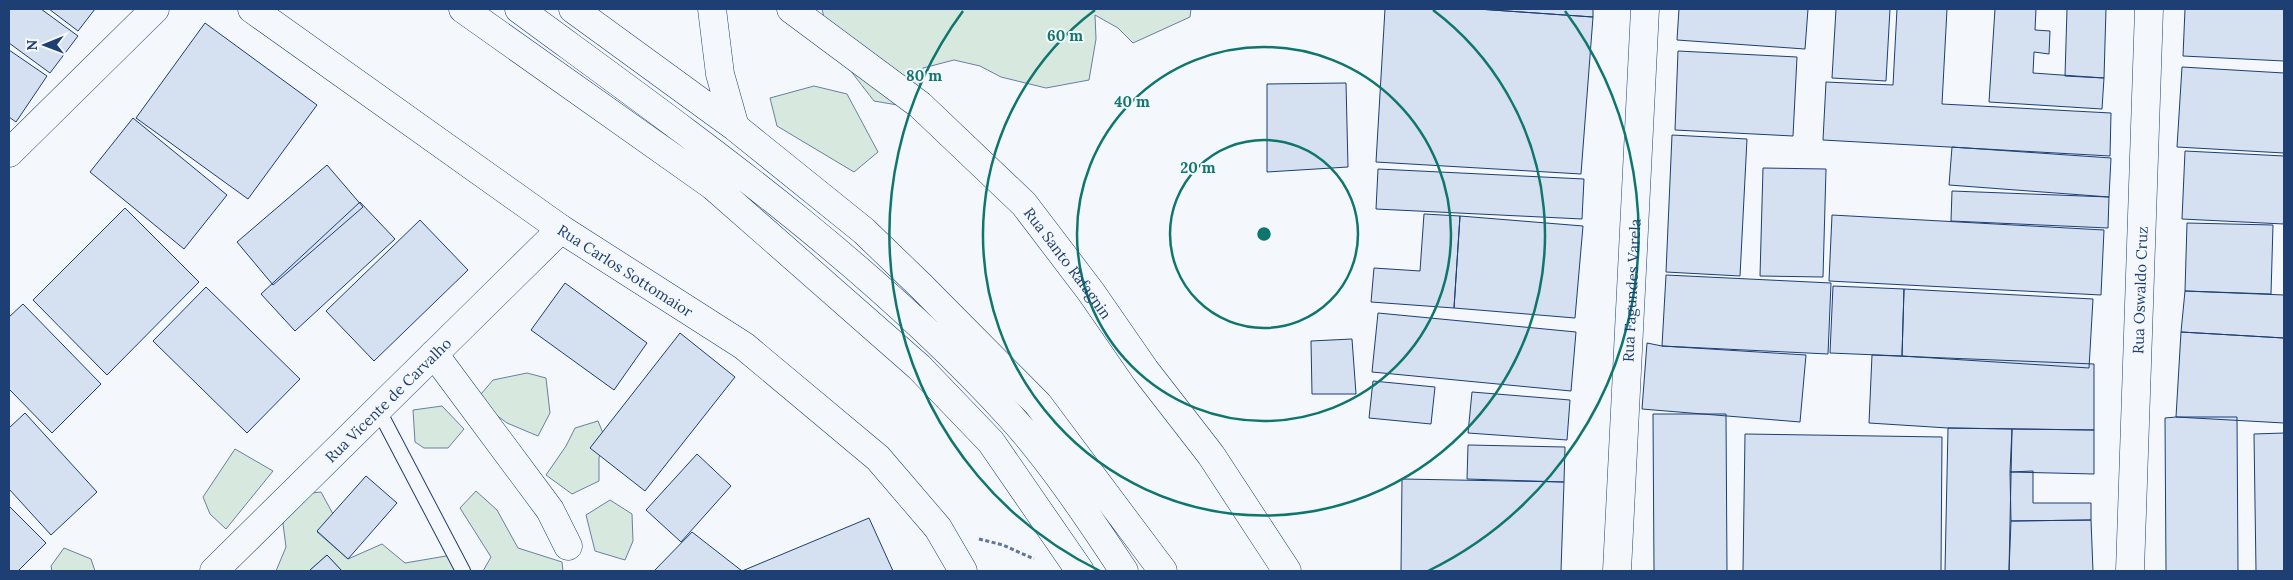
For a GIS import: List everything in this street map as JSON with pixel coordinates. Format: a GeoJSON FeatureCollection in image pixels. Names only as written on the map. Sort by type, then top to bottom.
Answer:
{"type":"FeatureCollection","features":[{"type":"Feature","properties":{"kind":"main road"},"geometry":{"type":"LineString","coordinates":[[9,152],[155,9]]}},
{"type":"Feature","properties":{"kind":"main road","name":"Rua Carlos Sottomaior"},"geometry":{"type":"LineString","coordinates":[[252,9],[561,229],[744,346],[878,458],[938,528],[963,571]]}},
{"type":"Feature","properties":{"kind":"main road"},"geometry":{"type":"LineString","coordinates":[[462,9],[713,186],[919,366],[991,442],[1080,571]]}},
{"type":"Feature","properties":{"kind":"main road"},"geometry":{"type":"LineString","coordinates":[[519,9],[728,163],[850,262],[943,345],[1012,418],[1083,510],[1124,571]]}},
{"type":"Feature","properties":{"kind":"main road"},"geometry":{"type":"LineString","coordinates":[[572,9],[734,127],[864,231],[960,322],[1038,404],[1169,570]]}},
{"type":"Feature","properties":{"kind":"main road"},"geometry":{"type":"LineString","coordinates":[[712,9],[720,74],[734,127]]}},
{"type":"Feature","properties":{"kind":"main road","name":"Rua Santo Rafagnin"},"geometry":{"type":"LineString","coordinates":[[791,9],[920,105],[1024,204],[1091,292],[1145,370],[1211,455],[1287,571]]}},
{"type":"Feature","properties":{"kind":"main road","name":"Rua Fagundes Varela"},"geometry":{"type":"LineString","coordinates":[[1617,571],[1645,9]]}},
{"type":"Feature","properties":{"kind":"main road","name":"Rua Oswaldo Cruz"},"geometry":{"type":"LineString","coordinates":[[2130,571],[2150,9]]}},
{"type":"Feature","properties":{"kind":"main road","name":"Rua Vicente de Carvalho"},"geometry":{"type":"LineString","coordinates":[[214,571],[561,229]]}},
{"type":"Feature","properties":{"kind":"main road"},"geometry":{"type":"LineString","coordinates":[[434,354],[550,510],[568,546]]}},
{"type":"Feature","properties":{"kind":"lane"},"geometry":{"type":"LineString","coordinates":[[378,409],[462,571]]}},
{"type":"Feature","properties":{"kind":"path"},"geometry":{"type":"LineString","coordinates":[[938,528],[1003,545],[1038,561]]}},
{"type":"Feature","properties":{"kind":"shaded area"},"geometry":{"type":"Polygon","coordinates":[[[822,9],[1191,9],[1190,17],[1133,43],[1118,28],[1095,15],[1096,39],[1089,80],[1046,88],[1001,77],[980,66],[954,60],[923,68],[915,108],[874,101],[842,58],[830,36],[822,9]]]}},
{"type":"Feature","properties":{"kind":"shaded area"},"geometry":{"type":"Polygon","coordinates":[[[814,86],[847,94],[878,152],[854,172],[777,126],[770,98],[814,86]]]}},
{"type":"Feature","properties":{"kind":"shaded area"},"geometry":{"type":"Polygon","coordinates":[[[527,373],[546,378],[550,413],[538,436],[507,423],[476,400],[493,380],[527,373]]]}},
{"type":"Feature","properties":{"kind":"shaded area"},"geometry":{"type":"Polygon","coordinates":[[[442,406],[464,429],[448,448],[424,448],[415,442],[413,410],[442,406]]]}},
{"type":"Feature","properties":{"kind":"shaded area"},"geometry":{"type":"Polygon","coordinates":[[[598,421],[608,445],[599,457],[599,481],[572,494],[546,475],[566,446],[575,428],[598,421]]]}},
{"type":"Feature","properties":{"kind":"shaded area"},"geometry":{"type":"Polygon","coordinates":[[[235,449],[273,471],[226,529],[210,514],[203,497],[235,449]]]}},
{"type":"Feature","properties":{"kind":"shaded area"},"geometry":{"type":"Polygon","coordinates":[[[476,491],[497,510],[518,548],[562,562],[563,571],[483,571],[491,557],[460,508],[476,491]]]}},
{"type":"Feature","properties":{"kind":"shaded area"},"geometry":{"type":"Polygon","coordinates":[[[321,492],[333,514],[317,532],[348,559],[382,544],[405,563],[452,555],[465,571],[342,571],[327,555],[309,571],[276,571],[286,547],[283,524],[293,495],[321,492]]]}},
{"type":"Feature","properties":{"kind":"shaded area"},"geometry":{"type":"Polygon","coordinates":[[[610,500],[632,514],[633,541],[625,560],[595,551],[586,515],[610,500]]]}},
{"type":"Feature","properties":{"kind":"shaded area"},"geometry":{"type":"Polygon","coordinates":[[[64,548],[91,559],[95,571],[52,571],[51,566],[64,548]]]}},
{"type":"Feature","properties":{"kind":"building"},"geometry":{"type":"Polygon","coordinates":[[[9,9],[41,9],[78,36],[50,73],[9,43],[9,9]]]}},
{"type":"Feature","properties":{"kind":"building"},"geometry":{"type":"Polygon","coordinates":[[[49,9],[95,9],[78,31],[49,9]]]}},
{"type":"Feature","properties":{"kind":"building"},"geometry":{"type":"Polygon","coordinates":[[[1385,9],[1478,9],[1593,17],[1581,174],[1376,162],[1385,9]]]}},
{"type":"Feature","properties":{"kind":"building"},"geometry":{"type":"Polygon","coordinates":[[[1478,9],[1593,9],[1593,17],[1478,9]]]}},
{"type":"Feature","properties":{"kind":"building"},"geometry":{"type":"Polygon","coordinates":[[[1679,9],[1808,9],[1805,49],[1677,40],[1679,9]]]}},
{"type":"Feature","properties":{"kind":"building"},"geometry":{"type":"Polygon","coordinates":[[[1836,9],[1890,9],[1886,81],[1832,78],[1836,9]]]}},
{"type":"Feature","properties":{"kind":"building"},"geometry":{"type":"Polygon","coordinates":[[[1897,9],[1947,9],[1942,104],[2111,113],[2110,156],[1823,140],[1826,82],[1893,85],[1897,9]]]}},
{"type":"Feature","properties":{"kind":"building"},"geometry":{"type":"Polygon","coordinates":[[[1995,9],[2036,9],[2035,30],[2050,31],[2049,54],[2034,52],[2033,73],[2104,78],[2102,109],[1989,102],[1995,9]]]}},
{"type":"Feature","properties":{"kind":"building"},"geometry":{"type":"Polygon","coordinates":[[[2067,9],[2106,9],[2104,78],[2065,76],[2067,9]]]}},
{"type":"Feature","properties":{"kind":"building"},"geometry":{"type":"Polygon","coordinates":[[[2185,9],[2284,9],[2284,61],[2183,56],[2185,9]]]}},
{"type":"Feature","properties":{"kind":"building"},"geometry":{"type":"Polygon","coordinates":[[[205,23],[317,105],[248,199],[136,118],[205,23]]]}},
{"type":"Feature","properties":{"kind":"building"},"geometry":{"type":"Polygon","coordinates":[[[9,50],[47,76],[16,122],[9,117],[9,50]]]}},
{"type":"Feature","properties":{"kind":"building"},"geometry":{"type":"Polygon","coordinates":[[[1678,51],[1797,57],[1793,136],[1675,130],[1678,51]]]}},
{"type":"Feature","properties":{"kind":"building"},"geometry":{"type":"Polygon","coordinates":[[[2182,67],[2284,73],[2284,153],[2177,147],[2182,67]]]}},
{"type":"Feature","properties":{"kind":"building"},"geometry":{"type":"Polygon","coordinates":[[[1346,83],[1348,167],[1267,172],[1267,84],[1346,83]]]}},
{"type":"Feature","properties":{"kind":"building"},"geometry":{"type":"Polygon","coordinates":[[[133,118],[227,195],[184,249],[90,172],[133,118]]]}},
{"type":"Feature","properties":{"kind":"building"},"geometry":{"type":"Polygon","coordinates":[[[1672,135],[1747,139],[1740,276],[1666,272],[1672,135]]]}},
{"type":"Feature","properties":{"kind":"building"},"geometry":{"type":"Polygon","coordinates":[[[1952,147],[2111,158],[2109,197],[1949,185],[1952,147]]]}},
{"type":"Feature","properties":{"kind":"building"},"geometry":{"type":"Polygon","coordinates":[[[2185,151],[2284,156],[2284,224],[2182,219],[2185,151]]]}},
{"type":"Feature","properties":{"kind":"building"},"geometry":{"type":"Polygon","coordinates":[[[327,165],[363,207],[273,285],[237,242],[327,165]]]}},
{"type":"Feature","properties":{"kind":"building"},"geometry":{"type":"Polygon","coordinates":[[[1763,168],[1826,169],[1823,277],[1760,276],[1763,168]]]}},
{"type":"Feature","properties":{"kind":"building"},"geometry":{"type":"Polygon","coordinates":[[[1378,169],[1584,179],[1582,219],[1376,209],[1378,169]]]}},
{"type":"Feature","properties":{"kind":"building"},"geometry":{"type":"Polygon","coordinates":[[[1952,191],[2109,197],[2108,228],[1951,221],[1952,191]]]}},
{"type":"Feature","properties":{"kind":"building"},"geometry":{"type":"Polygon","coordinates":[[[360,202],[395,239],[295,331],[261,294],[360,202]]]}},
{"type":"Feature","properties":{"kind":"building"},"geometry":{"type":"Polygon","coordinates":[[[125,208],[199,282],[107,375],[33,300],[125,208]]]}},
{"type":"Feature","properties":{"kind":"building"},"geometry":{"type":"Polygon","coordinates":[[[1424,214],[1460,216],[1454,308],[1371,302],[1374,268],[1420,271],[1424,214]]]}},
{"type":"Feature","properties":{"kind":"building"},"geometry":{"type":"Polygon","coordinates":[[[1832,215],[2104,230],[2101,295],[1829,281],[1832,215]]]}},
{"type":"Feature","properties":{"kind":"building"},"geometry":{"type":"Polygon","coordinates":[[[1460,216],[1583,226],[1575,318],[1454,308],[1460,216]]]}},
{"type":"Feature","properties":{"kind":"building"},"geometry":{"type":"Polygon","coordinates":[[[420,220],[468,270],[374,361],[326,311],[420,220]]]}},
{"type":"Feature","properties":{"kind":"building"},"geometry":{"type":"Polygon","coordinates":[[[2187,223],[2273,225],[2271,294],[2185,291],[2187,223]]]}},
{"type":"Feature","properties":{"kind":"building"},"geometry":{"type":"Polygon","coordinates":[[[1666,275],[1831,283],[1828,354],[1662,346],[1666,275]]]}},
{"type":"Feature","properties":{"kind":"building"},"geometry":{"type":"Polygon","coordinates":[[[565,283],[647,343],[614,390],[531,330],[565,283]]]}},
{"type":"Feature","properties":{"kind":"building"},"geometry":{"type":"Polygon","coordinates":[[[1833,286],[1904,289],[1902,356],[1830,353],[1833,286]]]}},
{"type":"Feature","properties":{"kind":"building"},"geometry":{"type":"Polygon","coordinates":[[[206,287],[300,379],[247,433],[153,341],[206,287]]]}},
{"type":"Feature","properties":{"kind":"building"},"geometry":{"type":"Polygon","coordinates":[[[1904,289],[2093,299],[2089,368],[1902,356],[1904,289]]]}},
{"type":"Feature","properties":{"kind":"building"},"geometry":{"type":"Polygon","coordinates":[[[2185,291],[2284,295],[2284,338],[2181,332],[2185,291]]]}},
{"type":"Feature","properties":{"kind":"building"},"geometry":{"type":"Polygon","coordinates":[[[23,304],[101,384],[52,433],[9,389],[9,317],[23,304]]]}},
{"type":"Feature","properties":{"kind":"building"},"geometry":{"type":"Polygon","coordinates":[[[1378,313],[1576,332],[1571,391],[1372,372],[1378,313]]]}},
{"type":"Feature","properties":{"kind":"building"},"geometry":{"type":"Polygon","coordinates":[[[2181,332],[2284,338],[2284,423],[2176,417],[2181,332]]]}},
{"type":"Feature","properties":{"kind":"building"},"geometry":{"type":"Polygon","coordinates":[[[680,333],[735,377],[645,491],[590,448],[680,333]]]}},
{"type":"Feature","properties":{"kind":"building"},"geometry":{"type":"Polygon","coordinates":[[[1352,339],[1356,394],[1312,394],[1311,341],[1352,339]]]}},
{"type":"Feature","properties":{"kind":"building"},"geometry":{"type":"Polygon","coordinates":[[[1647,343],[1662,346],[1806,355],[1800,422],[1642,409],[1647,343]]]}},
{"type":"Feature","properties":{"kind":"building"},"geometry":{"type":"Polygon","coordinates":[[[1872,355],[2094,364],[2094,430],[1948,428],[1869,423],[1872,355]]]}},
{"type":"Feature","properties":{"kind":"building"},"geometry":{"type":"Polygon","coordinates":[[[1373,381],[1435,387],[1431,424],[1369,418],[1373,381]]]}},
{"type":"Feature","properties":{"kind":"building"},"geometry":{"type":"Polygon","coordinates":[[[1472,392],[1570,400],[1567,440],[1468,433],[1472,392]]]}},
{"type":"Feature","properties":{"kind":"building"},"geometry":{"type":"Polygon","coordinates":[[[25,413],[97,492],[51,535],[9,489],[9,428],[25,413]]]}},
{"type":"Feature","properties":{"kind":"building"},"geometry":{"type":"Polygon","coordinates":[[[1653,414],[1726,414],[1727,571],[1654,571],[1653,414]]]}},
{"type":"Feature","properties":{"kind":"building"},"geometry":{"type":"Polygon","coordinates":[[[2237,417],[2238,571],[2166,571],[2165,418],[2237,417]]]}},
{"type":"Feature","properties":{"kind":"building"},"geometry":{"type":"Polygon","coordinates":[[[1948,428],[2012,429],[2009,571],[1945,571],[1948,428]]]}},
{"type":"Feature","properties":{"kind":"building"},"geometry":{"type":"Polygon","coordinates":[[[2012,429],[2094,430],[2094,474],[2010,472],[2012,429]]]}},
{"type":"Feature","properties":{"kind":"building"},"geometry":{"type":"Polygon","coordinates":[[[2284,433],[2284,571],[2256,571],[2254,434],[2284,433]]]}},
{"type":"Feature","properties":{"kind":"building"},"geometry":{"type":"Polygon","coordinates":[[[1745,434],[1942,437],[1941,571],[1743,571],[1745,434]]]}},
{"type":"Feature","properties":{"kind":"building"},"geometry":{"type":"Polygon","coordinates":[[[1468,445],[1565,447],[1564,482],[1467,479],[1468,445]]]}},
{"type":"Feature","properties":{"kind":"building"},"geometry":{"type":"Polygon","coordinates":[[[697,454],[731,486],[681,542],[646,510],[697,454]]]}},
{"type":"Feature","properties":{"kind":"building"},"geometry":{"type":"Polygon","coordinates":[[[2033,471],[2033,503],[2091,503],[2091,520],[2011,521],[2010,472],[2033,471]]]}},
{"type":"Feature","properties":{"kind":"building"},"geometry":{"type":"Polygon","coordinates":[[[366,476],[397,503],[348,559],[317,531],[366,476]]]}},
{"type":"Feature","properties":{"kind":"building"},"geometry":{"type":"Polygon","coordinates":[[[1402,479],[1564,482],[1561,571],[1401,571],[1402,479]]]}},
{"type":"Feature","properties":{"kind":"building"},"geometry":{"type":"Polygon","coordinates":[[[9,506],[46,543],[18,571],[9,571],[9,506]]]}},
{"type":"Feature","properties":{"kind":"building"},"geometry":{"type":"Polygon","coordinates":[[[869,518],[893,571],[742,571],[869,518]]]}},
{"type":"Feature","properties":{"kind":"building"},"geometry":{"type":"Polygon","coordinates":[[[2091,520],[2093,571],[2009,571],[2011,521],[2091,520]]]}},
{"type":"Feature","properties":{"kind":"building"},"geometry":{"type":"Polygon","coordinates":[[[692,532],[742,571],[654,571],[692,532]]]}},
{"type":"Feature","properties":{"kind":"building"},"geometry":{"type":"Polygon","coordinates":[[[327,555],[342,571],[309,571],[327,555]]]}}]}
